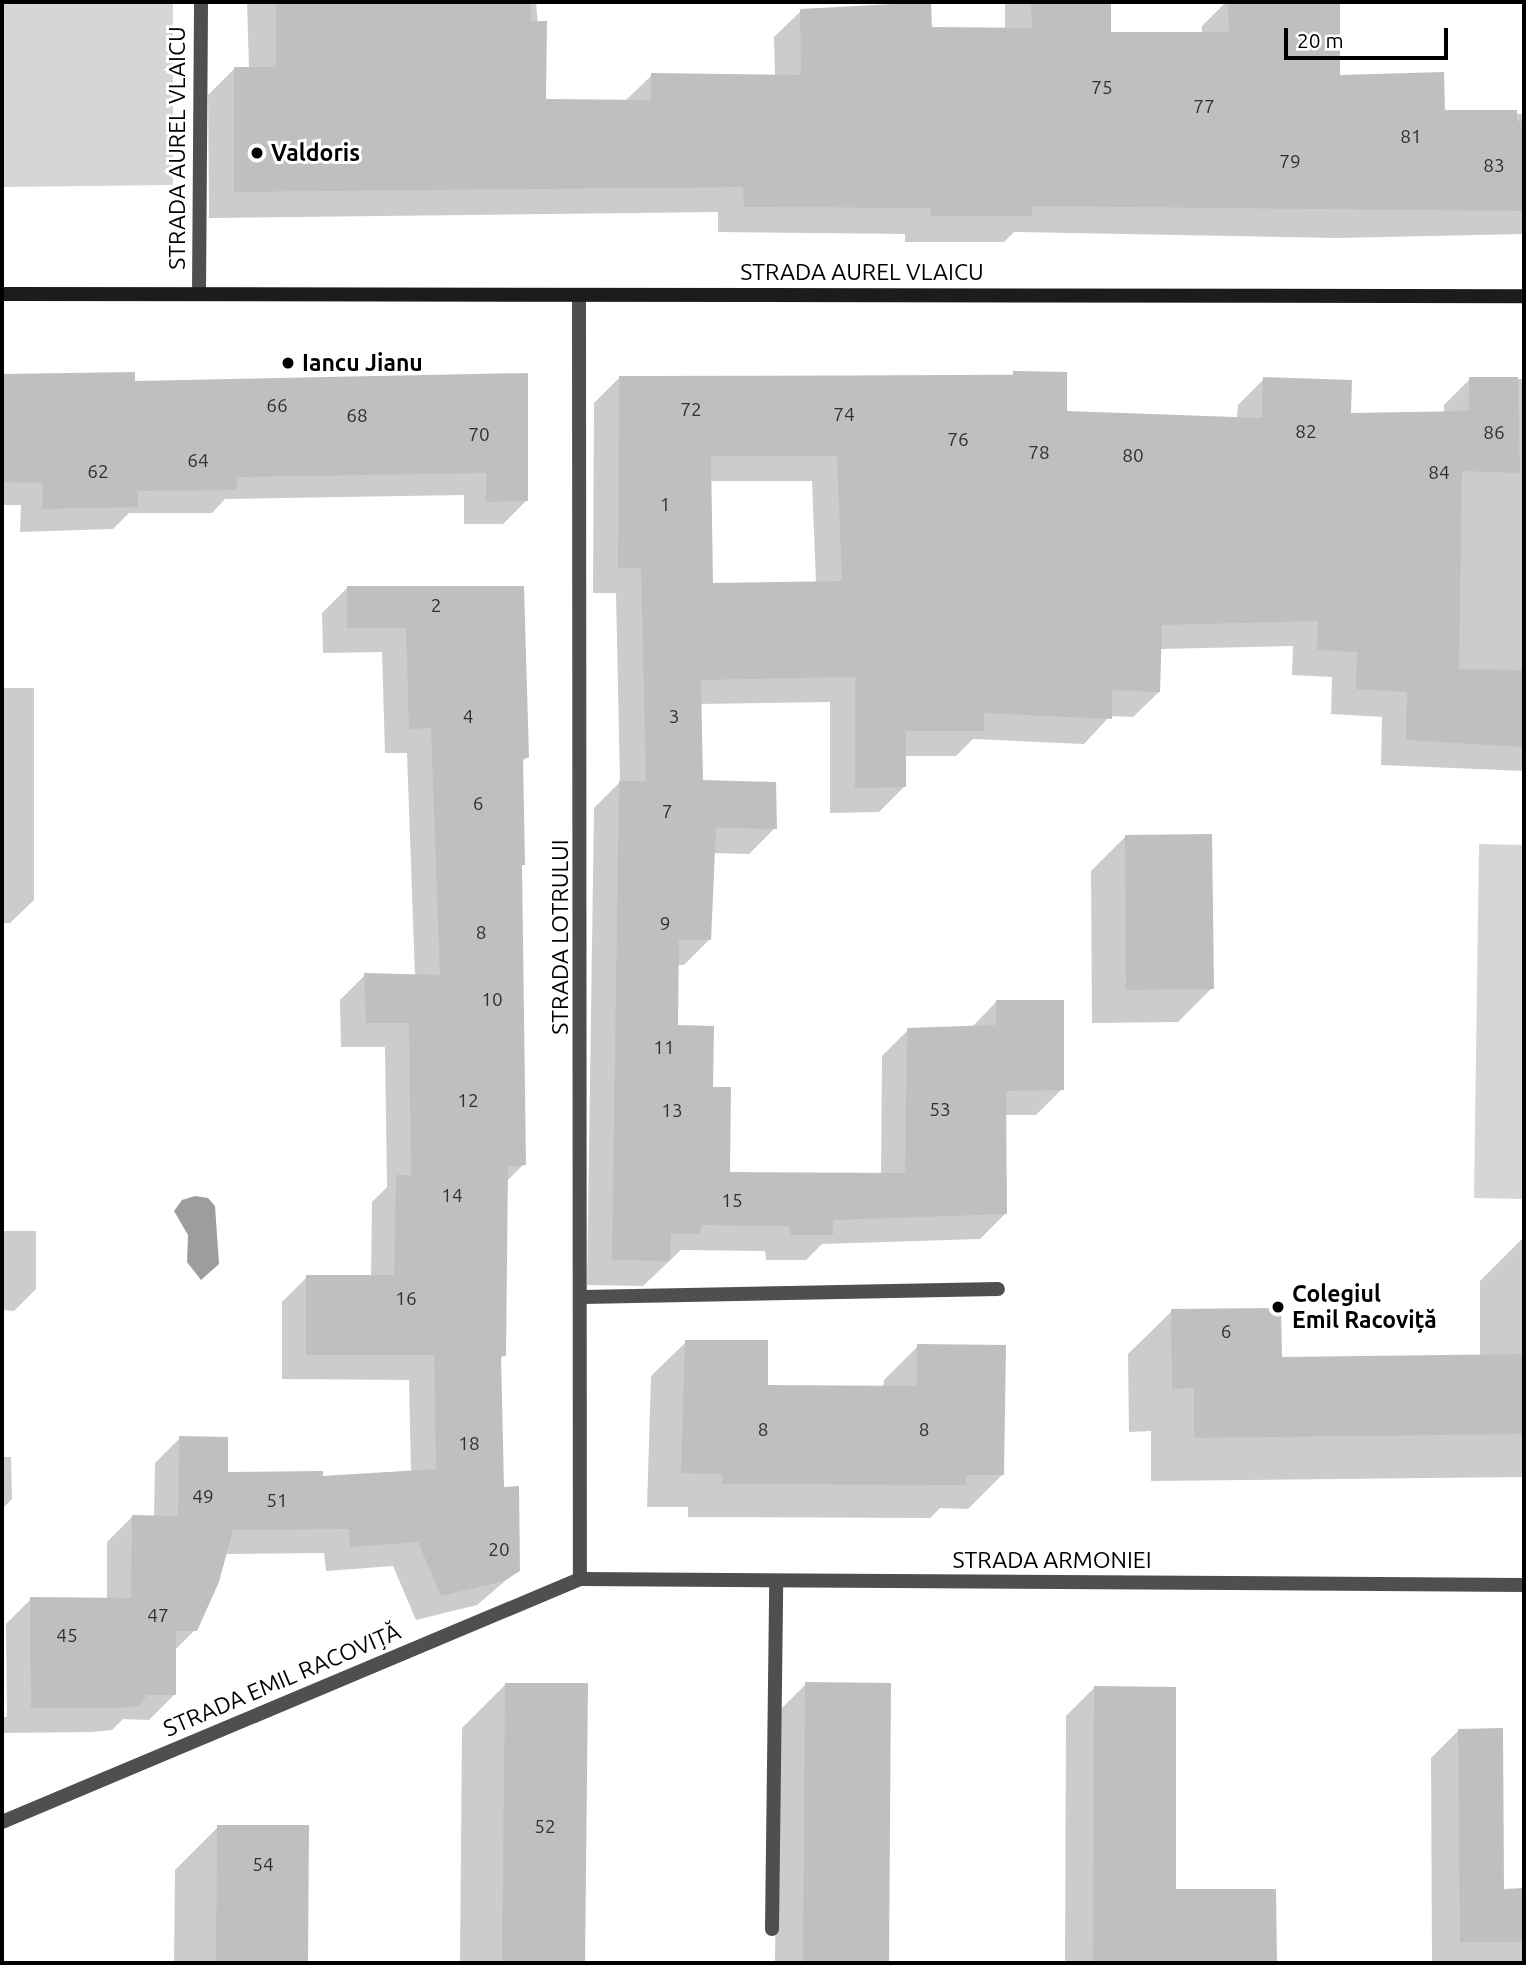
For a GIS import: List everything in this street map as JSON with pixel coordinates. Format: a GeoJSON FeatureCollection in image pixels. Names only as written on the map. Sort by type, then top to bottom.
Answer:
{"type":"FeatureCollection","features":[{"type":"Feature","properties":{"kind":"main road","name":"STRADA AUREL VLAICU"},"geometry":{"type":"LineString","coordinates":[[2,294],[1524,296]]}},
{"type":"Feature","properties":{"kind":"street","name":"STRADA AUREL VLAICU"},"geometry":{"type":"LineString","coordinates":[[199,294],[201,2]]}},
{"type":"Feature","properties":{"kind":"street","name":"STRADA LOTRULUI"},"geometry":{"type":"LineString","coordinates":[[579,295],[583,1297],[580,1579]]}},
{"type":"Feature","properties":{"kind":"street"},"geometry":{"type":"LineString","coordinates":[[583,1297],[998,1289]]}},
{"type":"Feature","properties":{"kind":"street","name":"STRADA ARMONIEI"},"geometry":{"type":"LineString","coordinates":[[580,1579],[1524,1585]]}},
{"type":"Feature","properties":{"kind":"street","name":"STRADA EMIL RACOVIȚĂ"},"geometry":{"type":"LineString","coordinates":[[2,1822],[580,1579]]}},
{"type":"Feature","properties":{"kind":"street"},"geometry":{"type":"LineString","coordinates":[[772,1929],[776,1581]]}},
{"type":"Feature","properties":{"kind":"shaded area"},"geometry":{"type":"Polygon","coordinates":[[[2,2],[173,2],[173,185],[2,187],[2,2]]]}},
{"type":"Feature","properties":{"kind":"shaded area"},"geometry":{"type":"Polygon","coordinates":[[[1479,844],[1524,845],[1524,1199],[1474,1198],[1479,844]]]}},
{"type":"Feature","properties":{"kind":"shaded area"},"geometry":{"type":"Polygon","coordinates":[[[195,1196],[208,1198],[215,1206],[219,1264],[201,1280],[187,1262],[188,1235],[174,1211],[182,1200],[195,1196]]]}},
{"type":"Feature","properties":{"kind":"building"},"geometry":{"type":"Polygon","coordinates":[[[276,2],[531,2],[531,21],[547,21],[546,99],[651,100],[651,73],[801,75],[800,9],[931,2],[932,27],[1032,28],[1031,2],[1111,2],[1111,32],[1229,32],[1228,2],[1340,2],[1340,75],[1444,72],[1445,110],[1517,110],[1517,121],[1524,121],[1524,211],[1032,206],[1032,216],[931,216],[930,208],[744,207],[743,187],[234,192],[234,67],[276,67],[276,2]]]}},
{"type":"Feature","properties":{"kind":"building"},"geometry":{"type":"Polygon","coordinates":[[[1013,371],[1067,372],[1067,411],[1262,418],[1263,377],[1352,380],[1351,413],[1469,411],[1469,377],[1518,377],[1520,473],[1462,471],[1459,669],[1524,670],[1524,747],[1406,740],[1407,692],[1356,689],[1357,652],[1317,650],[1318,621],[1162,625],[1160,692],[1112,690],[1112,719],[984,713],[984,731],[906,731],[906,787],[855,788],[855,677],[701,680],[703,780],[776,782],[777,829],[716,828],[711,940],[679,940],[678,1025],[714,1026],[713,1087],[731,1087],[730,1172],[905,1173],[907,1028],[996,1025],[996,1000],[1064,1000],[1064,1090],[1006,1091],[1007,1214],[833,1220],[833,1235],[791,1235],[790,1226],[701,1225],[700,1234],[671,1234],[670,1261],[612,1260],[619,781],[646,781],[641,568],[618,568],[619,376],[1013,375],[1013,371]],[[711,456],[713,583],[842,581],[837,456],[711,456]]]}},
{"type":"Feature","properties":{"kind":"building"},"geometry":{"type":"Polygon","coordinates":[[[135,372],[135,381],[528,373],[528,501],[486,502],[486,473],[237,477],[237,490],[138,491],[138,507],[42,509],[43,483],[2,482],[2,374],[135,372]]]}},
{"type":"Feature","properties":{"kind":"building"},"geometry":{"type":"Polygon","coordinates":[[[347,586],[524,586],[529,758],[523,758],[525,865],[522,865],[526,1165],[508,1167],[506,1356],[501,1356],[504,1487],[519,1486],[520,1571],[504,1581],[441,1596],[418,1542],[350,1547],[349,1529],[233,1530],[219,1582],[197,1631],[176,1631],[176,1695],[147,1695],[139,1706],[118,1708],[31,1708],[30,1597],[131,1598],[132,1515],[178,1516],[179,1436],[228,1437],[228,1472],[323,1471],[323,1476],[436,1469],[434,1355],[306,1355],[306,1275],[394,1275],[396,1175],[411,1175],[409,1023],[366,1023],[364,973],[440,975],[431,728],[409,729],[406,628],[347,628],[347,586]]]}},
{"type":"Feature","properties":{"kind":"building"},"geometry":{"type":"Polygon","coordinates":[[[1212,834],[1214,989],[1126,990],[1125,835],[1212,834]]]}},
{"type":"Feature","properties":{"kind":"building","name":"Colegiul Emil Racoviță"},"geometry":{"type":"Polygon","coordinates":[[[1281,1308],[1282,1357],[1524,1354],[1524,1434],[1194,1438],[1194,1388],[1172,1389],[1171,1309],[1281,1308]]]}},
{"type":"Feature","properties":{"kind":"building"},"geometry":{"type":"Polygon","coordinates":[[[685,1340],[768,1340],[768,1385],[917,1386],[917,1344],[1006,1345],[1004,1475],[966,1475],[966,1485],[722,1484],[722,1474],[681,1473],[685,1340]]]}},
{"type":"Feature","properties":{"kind":"building"},"geometry":{"type":"Polygon","coordinates":[[[805,1682],[891,1683],[889,1963],[803,1963],[805,1682]]]}},
{"type":"Feature","properties":{"kind":"building"},"geometry":{"type":"Polygon","coordinates":[[[505,1683],[588,1683],[585,1963],[502,1963],[505,1683]]]}},
{"type":"Feature","properties":{"kind":"building"},"geometry":{"type":"Polygon","coordinates":[[[1094,1686],[1176,1687],[1176,1889],[1276,1889],[1277,1963],[1093,1963],[1094,1686]]]}},
{"type":"Feature","properties":{"kind":"building"},"geometry":{"type":"Polygon","coordinates":[[[1503,1728],[1504,1889],[1524,1888],[1524,1942],[1460,1942],[1458,1729],[1503,1728]]]}},
{"type":"Feature","properties":{"kind":"building"},"geometry":{"type":"Polygon","coordinates":[[[217,1825],[309,1825],[308,1963],[216,1963],[217,1825]]]}},
{"type":"Feature","properties":{"kind":"place","name":"Valdoris"},"geometry":{"type":"Point","coordinates":[257,153]}},
{"type":"Feature","properties":{"kind":"place","name":"Iancu Jianu"},"geometry":{"type":"Point","coordinates":[288,363]}},
{"type":"Feature","properties":{"kind":"place","name":"Colegiul Emil Racoviță"},"geometry":{"type":"Point","coordinates":[1278,1307]}}]}
